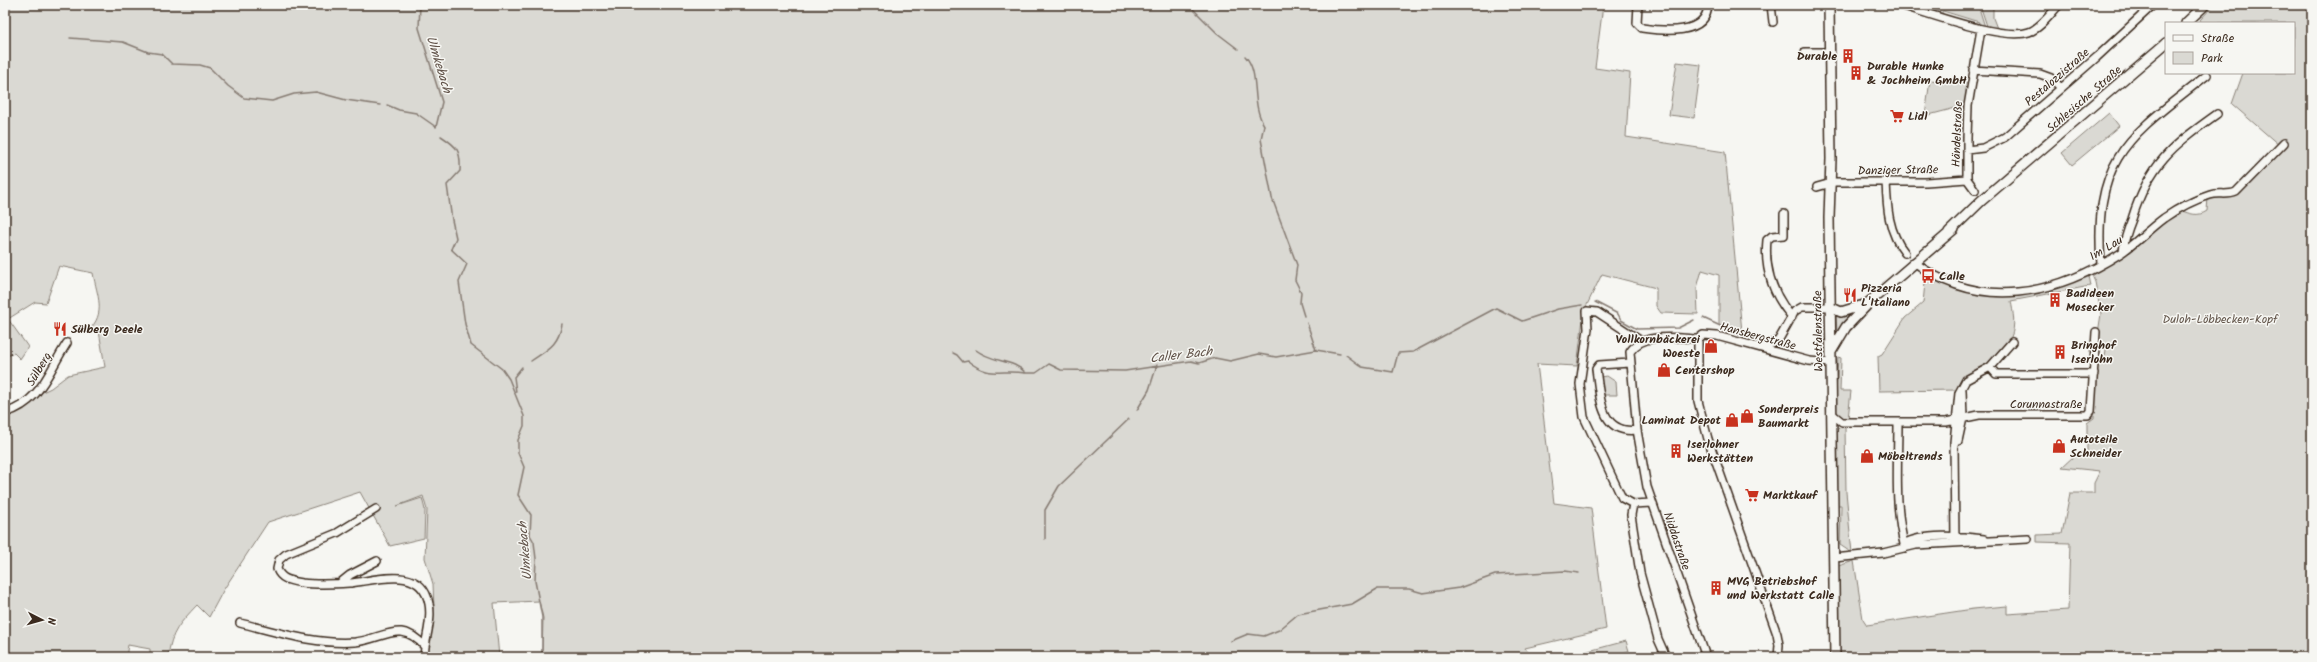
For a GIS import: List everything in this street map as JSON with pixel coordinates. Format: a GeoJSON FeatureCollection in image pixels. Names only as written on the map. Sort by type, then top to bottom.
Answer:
{"type":"FeatureCollection","features":[{"type":"Feature","properties":{"kind":"main road","name":"Westfalenstraße"},"geometry":{"type":"LineString","coordinates":[[1829,5],[1829,52],[1831,83],[1830,353],[1834,558],[1834,657]]}},
{"type":"Feature","properties":{"kind":"main road"},"geometry":{"type":"LineString","coordinates":[[2187,22],[2198,9],[2205,5]]}},
{"type":"Feature","properties":{"kind":"main road","name":"Schlesische Straße"},"geometry":{"type":"LineString","coordinates":[[1830,307],[1841,312],[1867,304],[1949,232],[1984,204],[2016,173],[2165,44]]}},
{"type":"Feature","properties":{"kind":"main road","name":"Schlesische Straße"},"geometry":{"type":"LineString","coordinates":[[1830,307],[1860,302],[1878,295]]}},
{"type":"Feature","properties":{"kind":"main road"},"geometry":{"type":"LineString","coordinates":[[1830,353],[1846,327],[1867,304]]}},
{"type":"Feature","properties":{"kind":"street"},"geometry":{"type":"LineString","coordinates":[[1638,5],[1637,22],[1642,28],[1647,29],[1690,28],[1696,26],[1704,20],[1708,5]]}},
{"type":"Feature","properties":{"kind":"street"},"geometry":{"type":"LineString","coordinates":[[1771,5],[1773,22]]}},
{"type":"Feature","properties":{"kind":"street"},"geometry":{"type":"LineString","coordinates":[[1900,5],[1981,29],[2024,34],[2031,31],[2059,5]]}},
{"type":"Feature","properties":{"kind":"street","name":"Pestalozzistraße"},"geometry":{"type":"LineString","coordinates":[[1967,150],[1983,148],[2005,137],[2060,87],[2098,57],[2152,5]]}},
{"type":"Feature","properties":{"kind":"street","name":"Händelstraße"},"geometry":{"type":"LineString","coordinates":[[1975,190],[1967,179],[1968,106],[1981,29]]}},
{"type":"Feature","properties":{"kind":"street"},"geometry":{"type":"LineString","coordinates":[[1805,52],[1829,52]]}},
{"type":"Feature","properties":{"kind":"street"},"geometry":{"type":"LineString","coordinates":[[1973,70],[2040,74],[2051,78],[2060,87]]}},
{"type":"Feature","properties":{"kind":"street"},"geometry":{"type":"LineString","coordinates":[[2101,264],[2100,208],[2108,179],[2119,154],[2150,119],[2207,76]]}},
{"type":"Feature","properties":{"kind":"street"},"geometry":{"type":"LineString","coordinates":[[2123,251],[2138,202],[2152,172],[2176,145],[2217,114]]}},
{"type":"Feature","properties":{"kind":"street","name":"Im Lau"},"geometry":{"type":"LineString","coordinates":[[1914,262],[1941,280],[1984,292],[2004,294],[2061,283],[2101,264],[2123,251],[2163,219],[2183,208],[2211,194],[2230,194],[2236,192],[2284,143]]}},
{"type":"Feature","properties":{"kind":"street","name":"Danziger Straße"},"geometry":{"type":"LineString","coordinates":[[1816,187],[1830,182],[1926,182],[1967,179]]}},
{"type":"Feature","properties":{"kind":"street"},"geometry":{"type":"LineString","coordinates":[[1886,181],[1890,225],[1896,242],[1905,253]]}},
{"type":"Feature","properties":{"kind":"street"},"geometry":{"type":"LineString","coordinates":[[1784,214],[1784,235],[1772,236],[1768,240],[1767,264],[1774,293],[1779,303],[1792,317]]}},
{"type":"Feature","properties":{"kind":"street"},"geometry":{"type":"LineString","coordinates":[[1759,346],[1778,341],[1795,311],[1802,307],[1830,307]]}},
{"type":"Feature","properties":{"kind":"street"},"geometry":{"type":"LineString","coordinates":[[1641,341],[1597,312],[1587,311],[1588,329],[1580,384],[1584,416],[1622,498],[1633,504],[1652,503]]}},
{"type":"Feature","properties":{"kind":"street","name":"Corunnastraße"},"geometry":{"type":"LineString","coordinates":[[1842,422],[1959,420],[1979,415],[2088,415],[2091,411],[2096,332]]}},
{"type":"Feature","properties":{"kind":"street","name":"Hansbergstraße"},"geometry":{"type":"LineString","coordinates":[[1641,341],[1674,337],[1698,339],[1703,335],[1716,336],[1759,346],[1809,361],[1831,363]]}},
{"type":"Feature","properties":{"kind":"street"},"geometry":{"type":"LineString","coordinates":[[1698,339],[1698,401],[1719,475],[1777,634],[1779,645],[1778,657]]}},
{"type":"Feature","properties":{"kind":"street","name":"Niddastraße"},"geometry":{"type":"LineString","coordinates":[[1641,341],[1634,345],[1630,352],[1630,363],[1636,430],[1647,487],[1706,657]]}},
{"type":"Feature","properties":{"kind":"street"},"geometry":{"type":"LineString","coordinates":[[1778,341],[1783,353]]}},
{"type":"Feature","properties":{"kind":"street"},"geometry":{"type":"LineString","coordinates":[[1955,539],[1955,447],[1962,389],[1969,378],[1990,367],[2012,342]]}},
{"type":"Feature","properties":{"kind":"street","name":"Sülberg"},"geometry":{"type":"LineString","coordinates":[[5,413],[19,408],[34,397],[67,343]]}},
{"type":"Feature","properties":{"kind":"street"},"geometry":{"type":"LineString","coordinates":[[1630,363],[1599,364],[1596,369],[1602,410],[1608,420],[1619,430],[1636,430]]}},
{"type":"Feature","properties":{"kind":"street"},"geometry":{"type":"LineString","coordinates":[[1990,367],[1996,374],[2094,374]]}},
{"type":"Feature","properties":{"kind":"street"},"geometry":{"type":"LineString","coordinates":[[1831,413],[1842,422],[1832,431]]}},
{"type":"Feature","properties":{"kind":"street"},"geometry":{"type":"LineString","coordinates":[[1898,422],[1896,454],[1898,507],[1904,546]]}},
{"type":"Feature","properties":{"kind":"street"},"geometry":{"type":"LineString","coordinates":[[1633,504],[1631,515],[1640,573],[1658,639],[1666,657]]}},
{"type":"Feature","properties":{"kind":"street"},"geometry":{"type":"LineString","coordinates":[[376,509],[337,533],[286,554],[277,562],[277,569],[280,575],[289,580],[326,584],[340,584],[393,577],[417,583],[425,591],[430,606],[424,657]]}},
{"type":"Feature","properties":{"kind":"street"},"geometry":{"type":"LineString","coordinates":[[1834,558],[1883,553],[1904,546],[1911,540],[1955,539],[1994,541],[2028,539]]}},
{"type":"Feature","properties":{"kind":"street"},"geometry":{"type":"LineString","coordinates":[[340,584],[350,575],[377,561]]}},
{"type":"Feature","properties":{"kind":"street"},"geometry":{"type":"LineString","coordinates":[[240,623],[298,637],[338,642],[362,641],[404,631],[412,634],[425,646]]}},
{"type":"Feature","properties":{"kind":"green space"},"geometry":{"type":"Polygon","coordinates":[[[5,5],[1603,5],[1595,68],[1630,73],[1626,137],[1725,152],[1742,332],[1719,324],[1719,275],[1702,270],[1697,288],[1698,314],[1661,313],[1656,306],[1656,288],[1602,274],[1584,311],[1577,366],[1537,364],[1554,503],[1591,508],[1606,629],[1525,648],[1531,657],[542,657],[543,618],[539,601],[494,603],[499,657],[426,657],[434,608],[433,584],[425,558],[427,510],[423,496],[397,506],[422,498],[425,510],[424,538],[390,546],[360,492],[268,522],[224,589],[209,617],[197,605],[177,628],[171,641],[168,657],[150,657],[150,649],[128,645],[126,657],[111,657],[109,654],[105,657],[5,657],[5,405],[9,408],[51,388],[68,375],[105,367],[99,331],[88,331],[94,324],[99,311],[93,273],[59,266],[46,303],[35,302],[8,319],[28,347],[20,359],[14,353],[5,357],[5,5]]]}},
{"type":"Feature","properties":{"kind":"green space"},"geometry":{"type":"Polygon","coordinates":[[[1906,5],[1978,5],[1985,27],[1978,25],[1979,22],[1943,11],[1941,14],[1906,5]]]}},
{"type":"Feature","properties":{"kind":"green space"},"geometry":{"type":"Polygon","coordinates":[[[1980,5],[1993,5],[1993,18],[1998,31],[1988,29],[1980,5]]]}},
{"type":"Feature","properties":{"kind":"green space","name":"Duloh-Löbbecken-Kopf"},"geometry":{"type":"Polygon","coordinates":[[[2214,5],[2312,5],[2312,657],[1838,657],[1838,566],[1854,561],[1863,619],[1867,625],[1973,609],[2007,606],[2007,614],[2068,610],[2070,543],[2037,542],[2037,535],[2062,534],[2070,493],[2094,493],[2094,483],[2100,471],[2062,467],[2074,456],[2087,455],[2087,423],[2094,418],[2097,364],[2105,356],[2106,350],[2102,346],[2096,346],[2101,314],[2095,282],[2090,271],[2180,210],[2191,214],[2204,213],[2207,211],[2208,197],[2233,196],[2280,146],[2232,104],[2243,74],[2295,74],[2295,22],[2201,22],[2200,20],[2214,5]]]}},
{"type":"Feature","properties":{"kind":"green space"},"geometry":{"type":"Polygon","coordinates":[[[1677,62],[1701,65],[1694,118],[1669,115],[1677,62]]]}},
{"type":"Feature","properties":{"kind":"green space"},"geometry":{"type":"Polygon","coordinates":[[[1930,80],[1969,84],[1967,105],[1925,116],[1930,80]]]}},
{"type":"Feature","properties":{"kind":"green space"},"geometry":{"type":"Polygon","coordinates":[[[2109,113],[2119,126],[2072,165],[2062,153],[2109,113]]]}},
{"type":"Feature","properties":{"kind":"green space"},"geometry":{"type":"Polygon","coordinates":[[[1926,273],[1990,294],[2004,296],[2086,275],[2088,276],[2090,286],[2011,301],[2014,319],[2013,333],[2007,345],[1988,366],[1959,390],[1879,391],[1878,356],[1882,354],[1905,318],[1923,303],[1926,273]]]}},
{"type":"Feature","properties":{"kind":"green space"},"geometry":{"type":"Polygon","coordinates":[[[1858,310],[1837,334],[1836,315],[1858,310]]]}},
{"type":"Feature","properties":{"kind":"green space"},"geometry":{"type":"Polygon","coordinates":[[[1838,357],[1841,358],[1840,391],[1851,391],[1848,419],[1835,415],[1838,357]]]}},
{"type":"Feature","properties":{"kind":"green space"},"geometry":{"type":"Polygon","coordinates":[[[1607,376],[1616,382],[1617,395],[1601,395],[1599,377],[1607,376]]]}},
{"type":"Feature","properties":{"kind":"green space"},"geometry":{"type":"Polygon","coordinates":[[[1845,426],[1846,492],[1852,553],[1840,545],[1841,505],[1837,505],[1835,432],[1839,428],[1845,426]]]}},
{"type":"Feature","properties":{"kind":"green space"},"geometry":{"type":"Polygon","coordinates":[[[1626,641],[1629,651],[1608,657],[1566,657],[1626,641]]]}},
{"type":"Feature","properties":{"kind":"waterway","name":"Ulmkebach"},"geometry":{"type":"LineString","coordinates":[[387,105],[399,110],[416,113],[436,127],[442,102],[419,28],[420,5]]}},
{"type":"Feature","properties":{"kind":"waterway"},"geometry":{"type":"LineString","coordinates":[[1189,5],[1217,33],[1238,49]]}},
{"type":"Feature","properties":{"kind":"waterway"},"geometry":{"type":"LineString","coordinates":[[70,38],[123,42],[148,52],[162,54],[172,64],[200,65],[210,68],[228,86],[244,98],[272,101],[294,94],[316,92],[346,100],[380,105]]}},
{"type":"Feature","properties":{"kind":"waterway"},"geometry":{"type":"LineString","coordinates":[[1245,56],[1253,71],[1257,107],[1264,125],[1261,139],[1272,198],[1297,265],[1295,280],[1301,292],[1300,303],[1304,316]]}},
{"type":"Feature","properties":{"kind":"waterway","name":"Ulmkebach"},"geometry":{"type":"LineString","coordinates":[[441,136],[455,147],[460,159],[460,171],[447,185],[456,238],[451,249],[467,264],[459,282],[465,324],[471,345],[502,369],[509,379],[524,416],[524,426],[518,440],[518,453],[524,467],[518,495],[531,515],[530,535],[534,542],[536,559],[535,581],[542,617],[542,657]]}},
{"type":"Feature","properties":{"kind":"waterway","name":"Caller Bach"},"geometry":{"type":"LineString","coordinates":[[1595,302],[1618,314],[1621,320],[1637,329],[1678,328],[1694,320]]}},
{"type":"Feature","properties":{"kind":"waterway","name":"Caller Bach"},"geometry":{"type":"LineString","coordinates":[[1346,355],[1362,367],[1393,372],[1398,353],[1413,352],[1496,308],[1522,321],[1558,309],[1582,305]]}},
{"type":"Feature","properties":{"kind":"waterway","name":"Caller Bach"},"geometry":{"type":"LineString","coordinates":[[1703,318],[1740,335]]}},
{"type":"Feature","properties":{"kind":"waterway"},"geometry":{"type":"LineString","coordinates":[[1307,323],[1316,350]]}},
{"type":"Feature","properties":{"kind":"waterway"},"geometry":{"type":"LineString","coordinates":[[531,361],[547,350],[555,342],[562,324]]}},
{"type":"Feature","properties":{"kind":"waterway","name":"Caller Bach"},"geometry":{"type":"LineString","coordinates":[[976,350],[989,357],[1015,365],[1026,373],[1036,373],[1049,364],[1061,370],[1125,371],[1191,361],[1199,363],[1215,358],[1230,361],[1259,354],[1276,357],[1316,350],[1340,354]]}},
{"type":"Feature","properties":{"kind":"waterway","name":"Caller Bach"},"geometry":{"type":"LineString","coordinates":[[953,353],[963,362],[968,361],[976,367],[989,372],[1025,373]]}},
{"type":"Feature","properties":{"kind":"waterway"},"geometry":{"type":"LineString","coordinates":[[1137,410],[1149,390],[1157,365]]}},
{"type":"Feature","properties":{"kind":"waterway"},"geometry":{"type":"LineString","coordinates":[[516,392],[514,377],[522,367]]}},
{"type":"Feature","properties":{"kind":"waterway"},"geometry":{"type":"LineString","coordinates":[[1045,539],[1045,510],[1059,486],[1129,419]]}},
{"type":"Feature","properties":{"kind":"waterway"},"geometry":{"type":"LineString","coordinates":[[1231,641],[1248,634],[1264,636],[1279,630],[1298,614],[1352,604],[1377,589],[1409,589],[1423,593],[1459,588],[1495,575],[1565,571],[1579,573]]}},
{"type":"Feature","properties":{"kind":"place","name":"Durable"},"geometry":{"type":"Point","coordinates":[1848,56]}},
{"type":"Feature","properties":{"kind":"place","name":"Durable Hunke & Jochheim GmbH"},"geometry":{"type":"Point","coordinates":[1856,73]}},
{"type":"Feature","properties":{"kind":"place","name":"Lidl"},"geometry":{"type":"Point","coordinates":[1897,116]}},
{"type":"Feature","properties":{"kind":"place","name":"Calle"},"geometry":{"type":"Point","coordinates":[1928,276]}},
{"type":"Feature","properties":{"kind":"place","name":"Pizzeria L'Italiano"},"geometry":{"type":"Point","coordinates":[1850,295]}},
{"type":"Feature","properties":{"kind":"place","name":"Badideen Mosecker"},"geometry":{"type":"Point","coordinates":[2055,300]}},
{"type":"Feature","properties":{"kind":"place","name":"Sülberg Deele"},"geometry":{"type":"Point","coordinates":[60,329]}},
{"type":"Feature","properties":{"kind":"place","name":"Vollkornbäckerei Woeste"},"geometry":{"type":"Point","coordinates":[1711,346]}},
{"type":"Feature","properties":{"kind":"place","name":"Bringhof Iserlohn"},"geometry":{"type":"Point","coordinates":[2060,352]}},
{"type":"Feature","properties":{"kind":"place","name":"Centershop"},"geometry":{"type":"Point","coordinates":[1664,370]}},
{"type":"Feature","properties":{"kind":"place","name":"Sonderpreis Baumarkt"},"geometry":{"type":"Point","coordinates":[1747,416]}},
{"type":"Feature","properties":{"kind":"place","name":"Laminat Depot"},"geometry":{"type":"Point","coordinates":[1732,420]}},
{"type":"Feature","properties":{"kind":"place","name":"Autoteile Schneider"},"geometry":{"type":"Point","coordinates":[2059,446]}},
{"type":"Feature","properties":{"kind":"place","name":"Iserlohner Werkstätten"},"geometry":{"type":"Point","coordinates":[1676,451]}},
{"type":"Feature","properties":{"kind":"place","name":"Möbeltrends"},"geometry":{"type":"Point","coordinates":[1867,456]}},
{"type":"Feature","properties":{"kind":"place","name":"Marktkauf"},"geometry":{"type":"Point","coordinates":[1752,495]}},
{"type":"Feature","properties":{"kind":"place","name":"MVG Betriebshof und Werkstatt Calle"},"geometry":{"type":"Point","coordinates":[1716,588]}}]}
